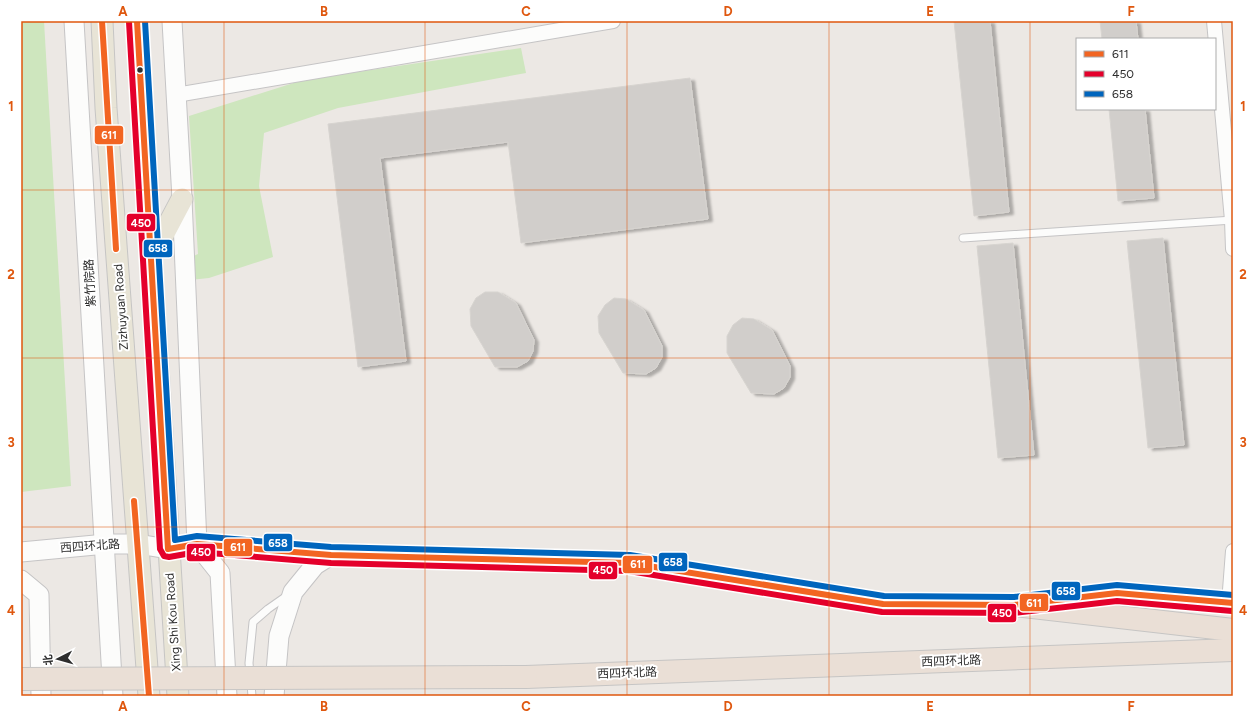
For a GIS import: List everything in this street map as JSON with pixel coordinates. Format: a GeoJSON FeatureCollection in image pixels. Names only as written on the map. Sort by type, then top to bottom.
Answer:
{"type":"FeatureCollection","features":[{"type":"Feature","properties":{"kind":"highway"},"geometry":{"type":"LineString","coordinates":[[1014,605],[1233,630]]}},
{"type":"Feature","properties":{"kind":"highway","name":"西四环北路"},"geometry":{"type":"LineString","coordinates":[[21,679],[526,676],[1233,650]]}},
{"type":"Feature","properties":{"kind":"main road","name":"Zizhuyuan Road"},"geometry":{"type":"LineString","coordinates":[[102,21],[138,544]]}},
{"type":"Feature","properties":{"kind":"main road"},"geometry":{"type":"LineString","coordinates":[[137,21],[152,255],[168,549]]}},
{"type":"Feature","properties":{"kind":"main road"},"geometry":{"type":"LineString","coordinates":[[152,255],[182,199]]}},
{"type":"Feature","properties":{"kind":"main road"},"geometry":{"type":"LineString","coordinates":[[138,544],[149,696]]}},
{"type":"Feature","properties":{"kind":"main road","name":"Xing Shi Kou Road"},"geometry":{"type":"LineString","coordinates":[[168,549],[178,696]]}},
{"type":"Feature","properties":{"kind":"street","name":"紫竹院路"},"geometry":{"type":"LineString","coordinates":[[74,21],[106,544],[106,573],[113,696]]}},
{"type":"Feature","properties":{"kind":"street"},"geometry":{"type":"LineString","coordinates":[[172,21],[182,199],[197,544],[220,573],[227,696]]}},
{"type":"Feature","properties":{"kind":"street"},"geometry":{"type":"LineString","coordinates":[[176,95],[613,21]]}},
{"type":"Feature","properties":{"kind":"street"},"geometry":{"type":"LineString","coordinates":[[1214,21],[1216,38]]}},
{"type":"Feature","properties":{"kind":"street"},"geometry":{"type":"LineString","coordinates":[[1216,43],[1232,220],[1233,249]]}},
{"type":"Feature","properties":{"kind":"street","name":"西四环北路"},"geometry":{"type":"LineString","coordinates":[[21,552],[106,544],[138,544],[168,549],[197,544],[331,555],[630,563],[883,604],[1014,605],[1117,593],[1231,603]]}},
{"type":"Feature","properties":{"kind":"street"},"geometry":{"type":"LineString","coordinates":[[1231,603],[1233,551]]}},
{"type":"Feature","properties":{"kind":"street"},"geometry":{"type":"LineString","coordinates":[[274,696],[279,636],[293,592],[315,565],[331,555]]}},
{"type":"Feature","properties":{"kind":"street"},"geometry":{"type":"LineString","coordinates":[[21,580],[39,595],[41,696]]}},
{"type":"Feature","properties":{"kind":"lane"},"geometry":{"type":"LineString","coordinates":[[964,238],[1232,220]]}},
{"type":"Feature","properties":{"kind":"lane"},"geometry":{"type":"LineString","coordinates":[[252,696],[250,663],[253,622],[268,608],[293,592]]}},
{"type":"Feature","properties":{"kind":"green space"},"geometry":{"type":"Polygon","coordinates":[[[21,21],[44,21],[71,486],[21,492],[21,21]]]}},
{"type":"Feature","properties":{"kind":"green space"},"geometry":{"type":"Polygon","coordinates":[[[521,48],[526,73],[338,108],[264,133],[259,186],[273,257],[209,278],[190,280],[189,258],[198,254],[189,116],[303,80],[521,48]]]}},
{"type":"Feature","properties":{"kind":"building"},"geometry":{"type":"Polygon","coordinates":[[[954,21],[990,21],[1009,212],[974,216],[954,21]]]}},
{"type":"Feature","properties":{"kind":"building"},"geometry":{"type":"Polygon","coordinates":[[[1100,21],[1136,21],[1138,38],[1102,38],[1100,21]]]}},
{"type":"Feature","properties":{"kind":"building"},"geometry":{"type":"Polygon","coordinates":[[[690,78],[708,219],[521,243],[508,142],[380,158],[406,361],[358,367],[328,124],[690,78]]]}},
{"type":"Feature","properties":{"kind":"building"},"geometry":{"type":"Polygon","coordinates":[[[1109,110],[1145,110],[1154,198],[1118,201],[1109,110]]]}},
{"type":"Feature","properties":{"kind":"building"},"geometry":{"type":"Polygon","coordinates":[[[1163,238],[1184,445],[1148,448],[1127,241],[1163,238]]]}},
{"type":"Feature","properties":{"kind":"building"},"geometry":{"type":"Polygon","coordinates":[[[1013,243],[1034,455],[998,458],[977,246],[1013,243]]]}},
{"type":"Feature","properties":{"kind":"building"},"geometry":{"type":"Polygon","coordinates":[[[485,292],[498,292],[516,303],[534,340],[533,351],[528,361],[517,367],[495,367],[471,326],[470,309],[476,298],[485,292]]]}},
{"type":"Feature","properties":{"kind":"building"},"geometry":{"type":"Polygon","coordinates":[[[614,298],[626,299],[644,310],[662,346],[662,357],[656,368],[646,374],[623,373],[599,333],[598,316],[605,305],[614,298]]]}},
{"type":"Feature","properties":{"kind":"building"},"geometry":{"type":"Polygon","coordinates":[[[742,318],[754,319],[772,330],[790,366],[790,377],[784,388],[774,394],[751,393],[727,353],[727,336],[733,325],[742,318]]]}},
{"type":"Feature","properties":{"kind":"transit line","name":"611"},"geometry":{"type":"LineString","coordinates":[[102,21],[116,249]]}},
{"type":"Feature","properties":{"kind":"transit line","name":"611"},"geometry":{"type":"LineString","coordinates":[[137,21],[168,549],[197,544],[331,555],[630,563],[883,604],[1014,605],[1117,593],[1233,603]]}},
{"type":"Feature","properties":{"kind":"transit line","name":"658"},"geometry":{"type":"LineString","coordinates":[[145,21],[175,540],[197,536],[331,547],[630,555],[884,596],[1014,597],[1117,585],[1233,595]]}},
{"type":"Feature","properties":{"kind":"transit line","name":"450"},"geometry":{"type":"LineString","coordinates":[[129,22],[160,549],[164,556],[169,557],[197,552],[331,563],[629,571],[882,612],[1014,613],[1117,601],[1232,611]]}},
{"type":"Feature","properties":{"kind":"transit line","name":"611"},"geometry":{"type":"LineString","coordinates":[[134,501],[149,696]]}}]}
